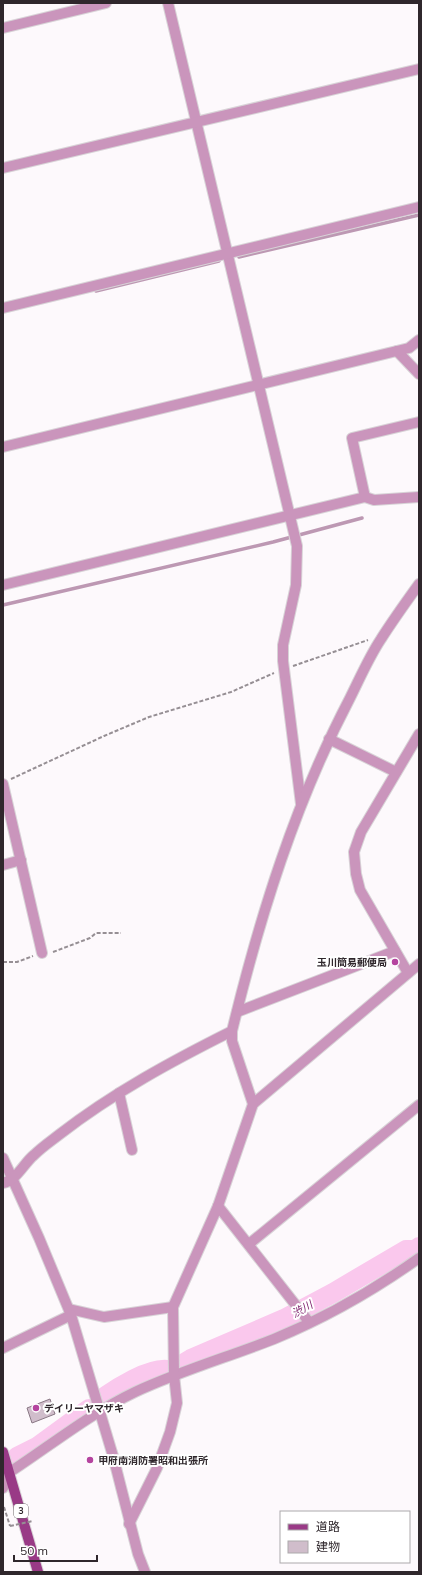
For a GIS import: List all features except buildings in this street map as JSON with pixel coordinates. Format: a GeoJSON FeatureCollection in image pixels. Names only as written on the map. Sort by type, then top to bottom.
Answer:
{"type":"FeatureCollection","features":[{"type":"Feature","properties":{"kind":"main road","name":"3"},"geometry":{"type":"LineString","coordinates":[[3,1452],[38,1572]]}},
{"type":"Feature","properties":{"kind":"street"},"geometry":{"type":"LineString","coordinates":[[3,28],[106,3]]}},
{"type":"Feature","properties":{"kind":"street"},"geometry":{"type":"LineString","coordinates":[[168,3],[258,385],[291,515],[297,546],[296,585],[283,645],[284,669],[301,804]]}},
{"type":"Feature","properties":{"kind":"street"},"geometry":{"type":"LineString","coordinates":[[3,168],[419,68]]}},
{"type":"Feature","properties":{"kind":"street"},"geometry":{"type":"LineString","coordinates":[[3,308],[419,207]]}},
{"type":"Feature","properties":{"kind":"street"},"geometry":{"type":"LineString","coordinates":[[3,447],[409,348],[419,340]]}},
{"type":"Feature","properties":{"kind":"street"},"geometry":{"type":"LineString","coordinates":[[397,351],[419,374]]}},
{"type":"Feature","properties":{"kind":"street"},"geometry":{"type":"LineString","coordinates":[[365,497],[352,438],[419,422]]}},
{"type":"Feature","properties":{"kind":"street"},"geometry":{"type":"LineString","coordinates":[[3,584],[365,497],[374,500],[419,497]]}},
{"type":"Feature","properties":{"kind":"street"},"geometry":{"type":"LineString","coordinates":[[254,1104],[232,1041],[232,1031],[250,959],[274,877],[301,804],[329,739],[380,640],[419,584]]}},
{"type":"Feature","properties":{"kind":"street"},"geometry":{"type":"LineString","coordinates":[[408,973],[360,890],[354,852],[361,832],[419,734]]}},
{"type":"Feature","properties":{"kind":"street"},"geometry":{"type":"LineString","coordinates":[[329,739],[396,772]]}},
{"type":"Feature","properties":{"kind":"street"},"geometry":{"type":"LineString","coordinates":[[7,782],[42,953]]}},
{"type":"Feature","properties":{"kind":"street"},"geometry":{"type":"LineString","coordinates":[[3,865],[22,860]]}},
{"type":"Feature","properties":{"kind":"street"},"geometry":{"type":"LineString","coordinates":[[237,1012],[395,951]]}},
{"type":"Feature","properties":{"kind":"street"},"geometry":{"type":"LineString","coordinates":[[129,1524],[157,1468],[170,1432],[177,1403],[174,1375],[173,1307],[218,1206],[254,1104],[419,964]]}},
{"type":"Feature","properties":{"kind":"street"},"geometry":{"type":"LineString","coordinates":[[8,1181],[33,1155],[75,1123],[119,1093],[168,1064],[232,1031]]}},
{"type":"Feature","properties":{"kind":"street"},"geometry":{"type":"LineString","coordinates":[[119,1093],[132,1150]]}},
{"type":"Feature","properties":{"kind":"street"},"geometry":{"type":"LineString","coordinates":[[249,1244],[419,1105]]}},
{"type":"Feature","properties":{"kind":"street"},"geometry":{"type":"LineString","coordinates":[[3,1158],[8,1181],[70,1312],[100,1411],[129,1524],[145,1572]]}},
{"type":"Feature","properties":{"kind":"street"},"geometry":{"type":"LineString","coordinates":[[218,1206],[307,1320]]}},
{"type":"Feature","properties":{"kind":"street"},"geometry":{"type":"LineString","coordinates":[[3,1488],[10,1472],[100,1411],[134,1393],[174,1375],[273,1339],[307,1320],[335,1311],[401,1271],[419,1258]]}},
{"type":"Feature","properties":{"kind":"street"},"geometry":{"type":"LineString","coordinates":[[3,1348],[70,1312],[104,1316],[173,1307]]}},
{"type":"Feature","properties":{"kind":"path"},"geometry":{"type":"LineString","coordinates":[[7,782],[143,720],[231,692],[284,669],[372,639],[380,640]]}},
{"type":"Feature","properties":{"kind":"path"},"geometry":{"type":"LineString","coordinates":[[3,962],[17,962],[42,953],[51,952],[84,940],[96,933],[121,933]]}},
{"type":"Feature","properties":{"kind":"path"},"geometry":{"type":"LineString","coordinates":[[4,1507],[10,1526],[33,1521]]}},
{"type":"Feature","properties":{"kind":"waterway"},"geometry":{"type":"LineString","coordinates":[[239,257],[419,215]]}},
{"type":"Feature","properties":{"kind":"waterway"},"geometry":{"type":"LineString","coordinates":[[96,291],[219,261]]}},
{"type":"Feature","properties":{"kind":"waterway"},"geometry":{"type":"LineString","coordinates":[[3,605],[273,542],[362,518]]}},
{"type":"Feature","properties":{"kind":"waterway","name":"渋川"},"geometry":{"type":"LineString","coordinates":[[181,1365],[191,1359],[284,1319],[333,1293],[406,1250],[416,1250],[419,1247]]}},
{"type":"Feature","properties":{"kind":"waterway","name":"渋川"},"geometry":{"type":"LineString","coordinates":[[103,1398],[116,1389],[143,1375],[160,1370],[167,1370]]}},
{"type":"Feature","properties":{"kind":"waterway","name":"渋川"},"geometry":{"type":"LineString","coordinates":[[16,1460],[17,1457],[37,1447],[89,1409]]}},
{"type":"Feature","properties":{"kind":"place","name":"玉川簡易郵便局"},"geometry":{"type":"Point","coordinates":[395,962]}},
{"type":"Feature","properties":{"kind":"place","name":"デイリーヤマザキ"},"geometry":{"type":"Point","coordinates":[36,1408]}},
{"type":"Feature","properties":{"kind":"place","name":"甲府南消防署昭和出張所"},"geometry":{"type":"Point","coordinates":[90,1460]}}]}
